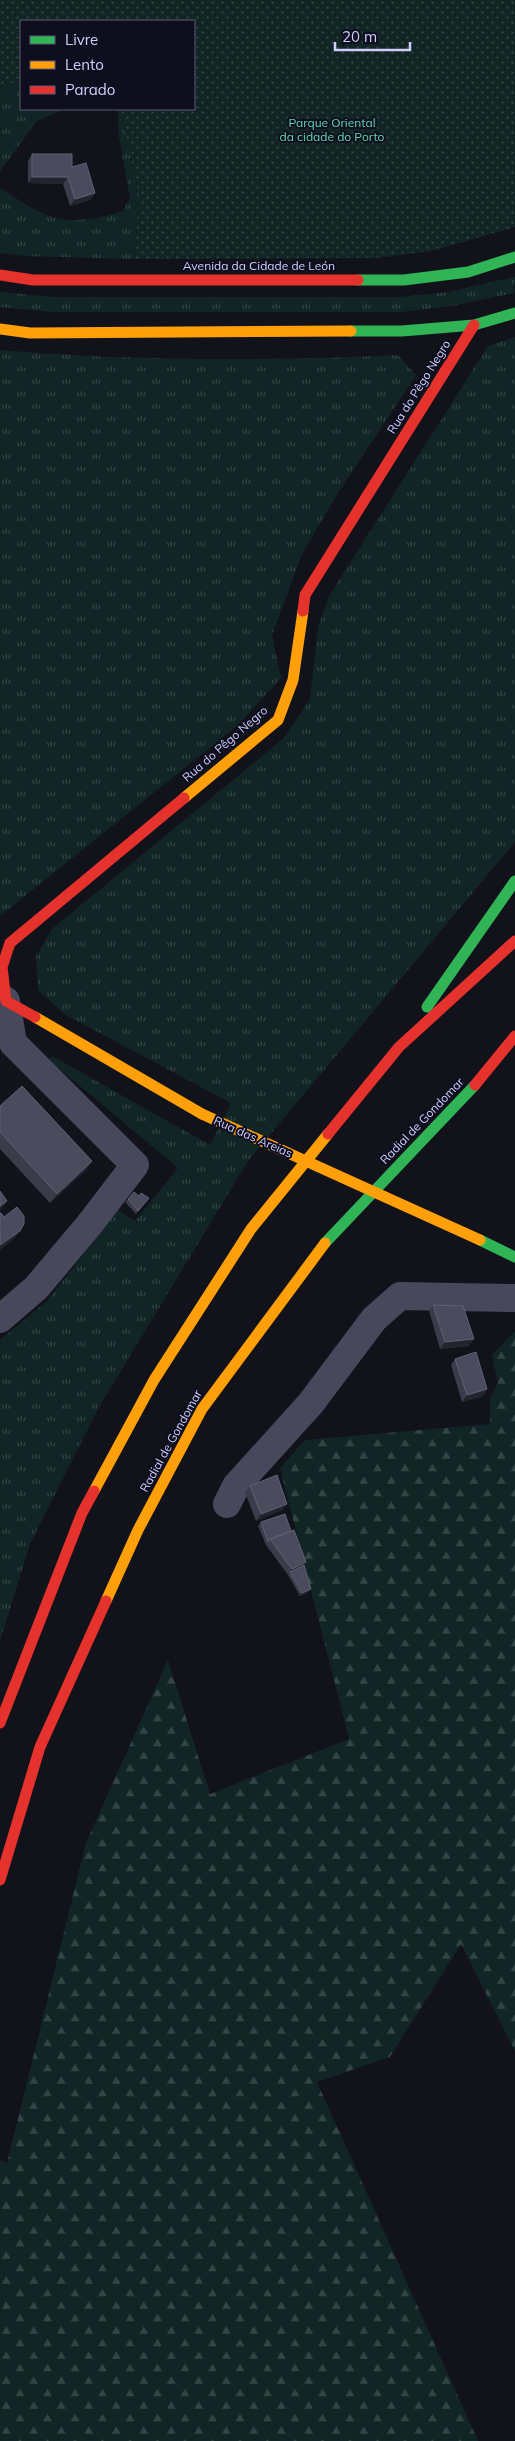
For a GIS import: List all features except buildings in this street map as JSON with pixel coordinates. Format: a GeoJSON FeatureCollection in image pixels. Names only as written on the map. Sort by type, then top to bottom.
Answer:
{"type":"FeatureCollection","features":[{"type":"Feature","properties":{"kind":"main road","name":"Avenida da Cidade de León"},"geometry":{"type":"LineString","coordinates":[[0,275],[33,280],[404,280],[468,272],[515,257]]}},
{"type":"Feature","properties":{"kind":"main road"},"geometry":{"type":"LineString","coordinates":[[0,329],[30,333],[402,331],[474,325],[515,313]]}},
{"type":"Feature","properties":{"kind":"main road","name":"Rua do Pêgo Negro"},"geometry":{"type":"LineString","coordinates":[[3,999],[2,967],[10,943],[278,720],[293,680],[305,595],[474,325]]}},
{"type":"Feature","properties":{"kind":"main road"},"geometry":{"type":"LineString","coordinates":[[0,1722],[82,1513],[154,1380],[251,1229],[399,1047],[515,881]]}},
{"type":"Feature","properties":{"kind":"main road"},"geometry":{"type":"LineString","coordinates":[[399,1047],[515,942]]}},
{"type":"Feature","properties":{"kind":"main road","name":"Rua das Areias"},"geometry":{"type":"LineString","coordinates":[[3,999],[202,1114],[515,1257]]}},
{"type":"Feature","properties":{"kind":"main road","name":"Radial de Gondomar"},"geometry":{"type":"LineString","coordinates":[[0,1880],[40,1747],[138,1530],[202,1409],[332,1234],[479,1081],[515,1036]]}},
{"type":"Feature","properties":{"kind":"main road"},"geometry":{"type":"LineString","coordinates":[[479,1081],[515,1052]]}},
{"type":"Feature","properties":{"kind":"street"},"geometry":{"type":"LineString","coordinates":[[0,1319],[36,1288],[135,1165],[13,1043],[3,999]]}},
{"type":"Feature","properties":{"kind":"street"},"geometry":{"type":"LineString","coordinates":[[227,1504],[236,1486],[311,1403],[374,1319],[400,1296],[515,1298]]}},
{"type":"Feature","properties":{"kind":"green space","name":"Parque Oriental da cidade do Porto"},"geometry":{"type":"Polygon","coordinates":[[[0,0],[515,0],[515,227],[431,251],[377,258],[135,259],[139,196],[121,110],[195,110],[195,20],[20,20],[20,81],[0,86],[0,0]]]}},
{"type":"Feature","properties":{"kind":"green space"},"geometry":{"type":"Polygon","coordinates":[[[20,81],[20,110],[62,110],[37,121],[0,171],[0,86],[20,81]]]}},
{"type":"Feature","properties":{"kind":"green space"},"geometry":{"type":"Polygon","coordinates":[[[118,110],[121,110],[139,196],[135,259],[24,256],[0,253],[0,188],[38,211],[64,219],[84,220],[123,211],[130,198],[118,131],[118,110]]]}},
{"type":"Feature","properties":{"kind":"green space"},"geometry":{"type":"Polygon","coordinates":[[[515,277],[514,293],[451,306],[402,312],[53,312],[0,307],[0,292],[53,297],[400,297],[448,292],[515,277]]]}},
{"type":"Feature","properties":{"kind":"green space"},"geometry":{"type":"Polygon","coordinates":[[[515,337],[515,842],[248,1161],[99,1407],[30,1544],[0,1641],[0,1340],[47,1301],[118,1210],[135,1221],[178,1168],[49,1060],[52,1056],[210,1145],[231,1103],[64,1014],[38,990],[36,956],[52,929],[284,738],[310,699],[318,627],[329,596],[488,346],[515,337]]]}},
{"type":"Feature","properties":{"kind":"green space"},"geometry":{"type":"Polygon","coordinates":[[[0,350],[50,354],[199,359],[398,355],[416,375],[338,493],[302,554],[272,635],[281,678],[237,726],[0,916],[0,350]]]}},
{"type":"Feature","properties":{"kind":"green space"},"geometry":{"type":"Polygon","coordinates":[[[515,1331],[515,2051],[461,1944],[390,2057],[317,2082],[478,2441],[0,2441],[0,2160],[7,2163],[86,1843],[168,1660],[210,1794],[349,1739],[280,1468],[305,1440],[490,1424],[490,1398],[498,1383],[492,1355],[515,1331]]]}},
{"type":"Feature","properties":{"kind":"traffic: fast"},"geometry":{"type":"LineString","coordinates":[[358,280],[404,280],[468,272],[515,257]]}},
{"type":"Feature","properties":{"kind":"traffic: fast"},"geometry":{"type":"LineString","coordinates":[[351,331],[402,331],[474,325],[515,313]]}},
{"type":"Feature","properties":{"kind":"traffic: fast"},"geometry":{"type":"LineString","coordinates":[[427,1007],[515,881]]}},
{"type":"Feature","properties":{"kind":"traffic: fast"},"geometry":{"type":"LineString","coordinates":[[325,1243],[475,1085]]}},
{"type":"Feature","properties":{"kind":"traffic: fast"},"geometry":{"type":"LineString","coordinates":[[480,1240],[515,1257]]}},
{"type":"Feature","properties":{"kind":"traffic: slow"},"geometry":{"type":"LineString","coordinates":[[0,329],[30,333],[351,331]]}},
{"type":"Feature","properties":{"kind":"traffic: slow"},"geometry":{"type":"LineString","coordinates":[[184,798],[278,720],[293,680],[303,611]]}},
{"type":"Feature","properties":{"kind":"traffic: slow"},"geometry":{"type":"LineString","coordinates":[[35,1017],[202,1114]]}},
{"type":"Feature","properties":{"kind":"traffic: slow"},"geometry":{"type":"LineString","coordinates":[[202,1114],[480,1240]]}},
{"type":"Feature","properties":{"kind":"traffic: slow"},"geometry":{"type":"LineString","coordinates":[[94,1491],[154,1380],[251,1229],[328,1134]]}},
{"type":"Feature","properties":{"kind":"traffic: slow"},"geometry":{"type":"LineString","coordinates":[[106,1601],[138,1530],[202,1409],[325,1243]]}},
{"type":"Feature","properties":{"kind":"traffic: jam"},"geometry":{"type":"LineString","coordinates":[[0,275],[33,280],[358,280]]}},
{"type":"Feature","properties":{"kind":"traffic: jam"},"geometry":{"type":"LineString","coordinates":[[303,611],[305,595],[474,325]]}},
{"type":"Feature","properties":{"kind":"traffic: jam"},"geometry":{"type":"LineString","coordinates":[[35,1017],[6,1001],[2,967],[10,943],[184,798]]}},
{"type":"Feature","properties":{"kind":"traffic: jam"},"geometry":{"type":"LineString","coordinates":[[328,1134],[399,1047],[515,941]]}},
{"type":"Feature","properties":{"kind":"traffic: jam"},"geometry":{"type":"LineString","coordinates":[[475,1085],[515,1036]]}},
{"type":"Feature","properties":{"kind":"traffic: jam"},"geometry":{"type":"LineString","coordinates":[[0,1723],[82,1513],[94,1491]]}},
{"type":"Feature","properties":{"kind":"traffic: jam"},"geometry":{"type":"LineString","coordinates":[[0,1880],[40,1747],[106,1601]]}}]}
